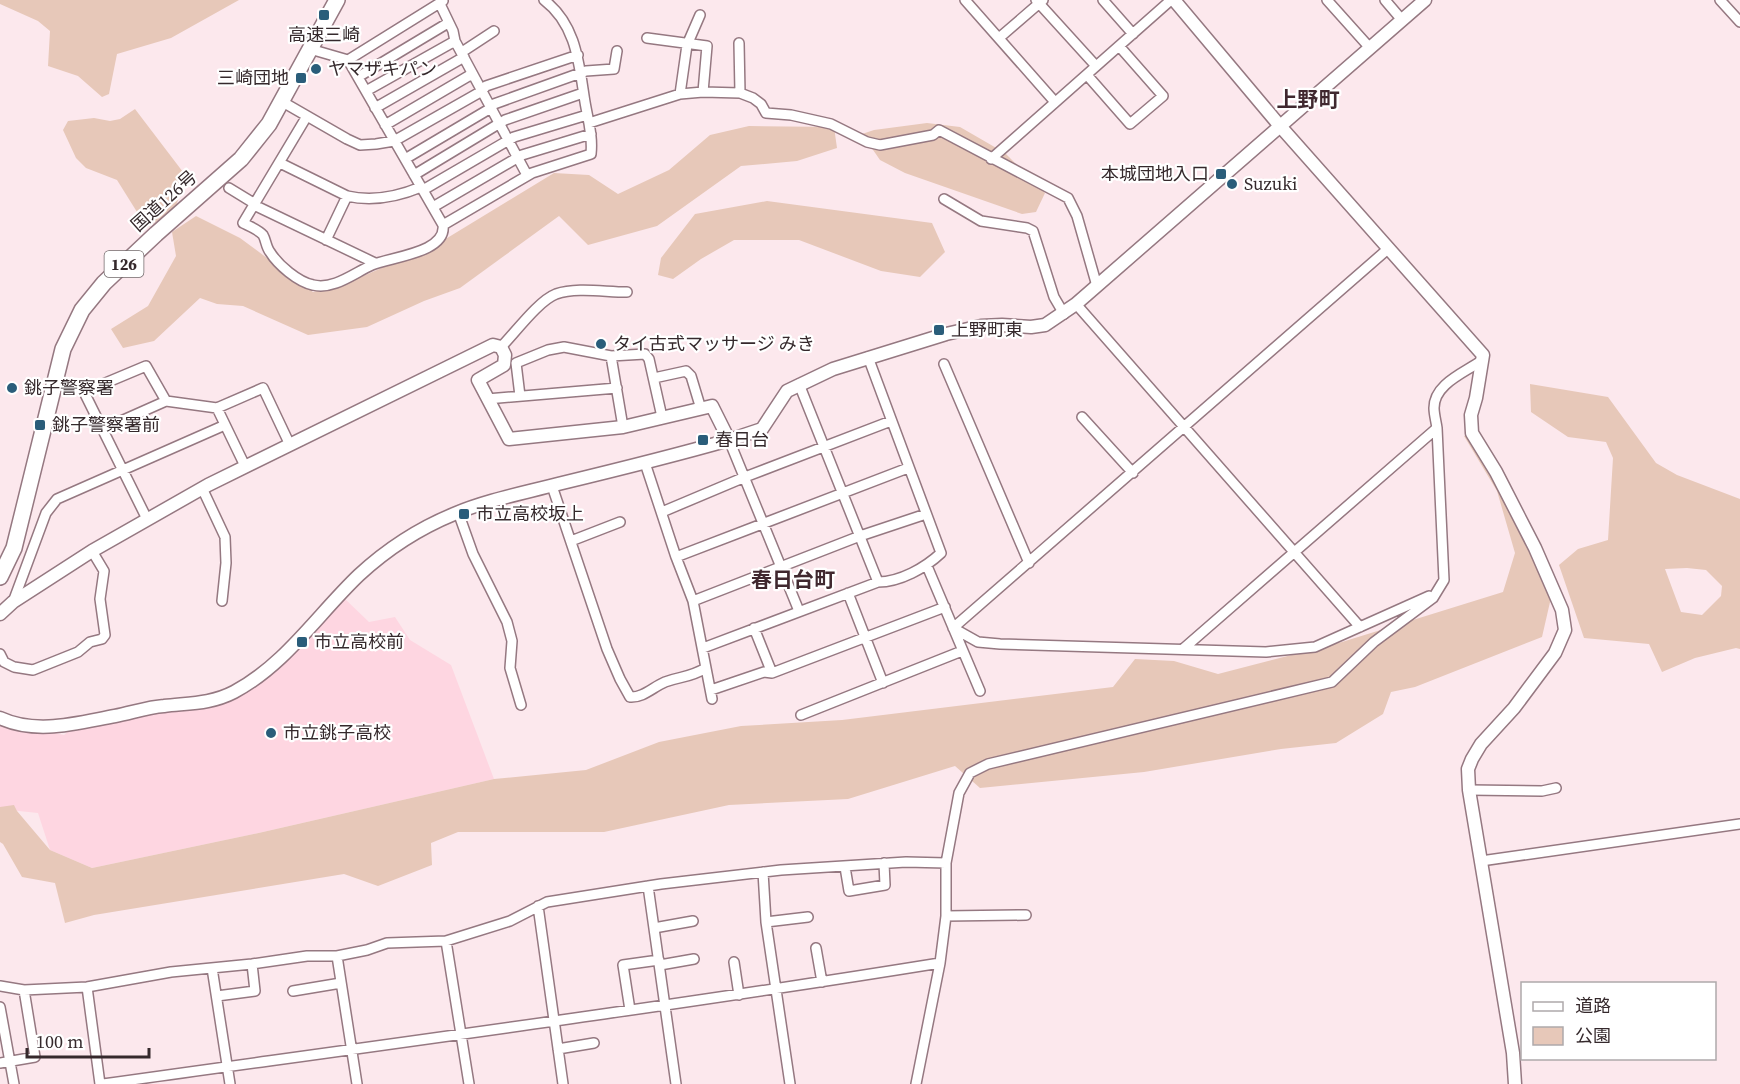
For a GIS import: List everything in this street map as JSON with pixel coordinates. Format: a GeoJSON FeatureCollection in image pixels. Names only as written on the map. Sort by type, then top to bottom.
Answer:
{"type":"FeatureCollection","features":[{"type":"Feature","properties":{"kind":"highway","name":"国道126号"},"geometry":{"type":"LineString","coordinates":[[0,577],[14,548],[63,349],[82,310],[104,283],[241,159],[261,135],[337,0]]}},
{"type":"Feature","properties":{"kind":"street"},"geometry":{"type":"LineString","coordinates":[[443,225],[527,175],[591,154],[591,134],[573,38],[553,7],[544,0]]}},
{"type":"Feature","properties":{"kind":"street"},"geometry":{"type":"LineString","coordinates":[[965,0],[1055,102]]}},
{"type":"Feature","properties":{"kind":"street"},"geometry":{"type":"LineString","coordinates":[[1103,0],[1132,34]]}},
{"type":"Feature","properties":{"kind":"street"},"geometry":{"type":"LineString","coordinates":[[991,159],[1172,0],[1483,355],[1471,415],[1472,433],[1496,472],[1535,549],[1562,610],[1565,630],[1555,653],[1472,759],[1468,769],[1469,790],[1513,1053],[1515,1084]]}},
{"type":"Feature","properties":{"kind":"street"},"geometry":{"type":"LineString","coordinates":[[1327,0],[1370,48]]}},
{"type":"Feature","properties":{"kind":"street"},"geometry":{"type":"LineString","coordinates":[[1384,0],[1402,20]]}},
{"type":"Feature","properties":{"kind":"street"},"geometry":{"type":"LineString","coordinates":[[0,718],[35,727],[55,726],[79,724],[162,706],[192,705],[218,700],[269,669],[360,575],[387,552],[414,534],[458,512],[645,463],[762,429],[787,391],[799,384],[868,357],[981,326],[1045,325],[1076,304],[1425,0]]}},
{"type":"Feature","properties":{"kind":"street"},"geometry":{"type":"LineString","coordinates":[[1720,0],[1740,22]]}},
{"type":"Feature","properties":{"kind":"street"},"geometry":{"type":"LineString","coordinates":[[999,38],[1039,1],[1096,66]]}},
{"type":"Feature","properties":{"kind":"street"},"geometry":{"type":"LineString","coordinates":[[348,60],[442,2],[455,41],[527,175]]}},
{"type":"Feature","properties":{"kind":"street"},"geometry":{"type":"LineString","coordinates":[[680,94],[687,45],[700,15]]}},
{"type":"Feature","properties":{"kind":"street"},"geometry":{"type":"LineString","coordinates":[[358,77],[448,23]]}},
{"type":"Feature","properties":{"kind":"street"},"geometry":{"type":"LineString","coordinates":[[375,108],[463,55],[494,31]]}},
{"type":"Feature","properties":{"kind":"street"},"geometry":{"type":"LineString","coordinates":[[647,38],[707,46],[703,92]]}},
{"type":"Feature","properties":{"kind":"street"},"geometry":{"type":"LineString","coordinates":[[366,91],[455,41]]}},
{"type":"Feature","properties":{"kind":"street"},"geometry":{"type":"LineString","coordinates":[[739,43],[740,93]]}},
{"type":"Feature","properties":{"kind":"street"},"geometry":{"type":"LineString","coordinates":[[1087,75],[1130,124],[1163,96],[1119,46]]}},
{"type":"Feature","properties":{"kind":"street"},"geometry":{"type":"LineString","coordinates":[[308,116],[243,224],[262,234],[270,254],[284,268],[305,283],[314,286],[339,282],[375,263],[426,248],[441,236],[443,225],[348,60],[310,49]]}},
{"type":"Feature","properties":{"kind":"street"},"geometry":{"type":"LineString","coordinates":[[405,159],[495,104],[586,71],[614,69],[617,51]]}},
{"type":"Feature","properties":{"kind":"street"},"geometry":{"type":"LineString","coordinates":[[281,101],[360,145],[394,141],[482,91],[486,86],[578,55]]}},
{"type":"Feature","properties":{"kind":"street"},"geometry":{"type":"LineString","coordinates":[[385,125],[472,74]]}},
{"type":"Feature","properties":{"kind":"street"},"geometry":{"type":"LineString","coordinates":[[414,175],[499,124],[583,93]]}},
{"type":"Feature","properties":{"kind":"street"},"geometry":{"type":"LineString","coordinates":[[280,163],[347,196],[376,199],[422,189],[514,138],[680,94],[740,93],[761,104],[766,113],[791,115],[831,124],[867,142],[880,145],[933,135],[939,130],[1068,198],[1077,216],[1097,286]]}},
{"type":"Feature","properties":{"kind":"street"},"geometry":{"type":"LineString","coordinates":[[433,207],[522,155],[591,134]]}},
{"type":"Feature","properties":{"kind":"street"},"geometry":{"type":"LineString","coordinates":[[229,188],[254,205],[375,263]]}},
{"type":"Feature","properties":{"kind":"street"},"geometry":{"type":"LineString","coordinates":[[326,240],[347,196]]}},
{"type":"Feature","properties":{"kind":"street"},"geometry":{"type":"LineString","coordinates":[[944,199],[981,221],[1027,228],[1033,231],[1054,297],[1064,314]]}},
{"type":"Feature","properties":{"kind":"street"},"geometry":{"type":"LineString","coordinates":[[953,628],[1389,248]]}},
{"type":"Feature","properties":{"kind":"street"},"geometry":{"type":"LineString","coordinates":[[501,347],[538,307],[554,295],[574,290],[627,292]]}},
{"type":"Feature","properties":{"kind":"street"},"geometry":{"type":"LineString","coordinates":[[1076,304],[1360,627]]}},
{"type":"Feature","properties":{"kind":"street"},"geometry":{"type":"LineString","coordinates":[[0,614],[13,602],[92,551],[202,488],[493,345],[501,347],[505,355],[504,365],[477,380],[509,439],[623,427],[712,406],[745,477],[799,611]]}},
{"type":"Feature","properties":{"kind":"street"},"geometry":{"type":"LineString","coordinates":[[520,396],[516,363],[548,350],[564,347],[611,356],[645,354],[649,358],[662,417]]}},
{"type":"Feature","properties":{"kind":"street"},"geometry":{"type":"LineString","coordinates":[[611,356],[623,427]]}},
{"type":"Feature","properties":{"kind":"street"},"geometry":{"type":"LineString","coordinates":[[703,648],[878,582],[886,582],[927,566],[941,553],[868,357]]}},
{"type":"Feature","properties":{"kind":"street"},"geometry":{"type":"LineString","coordinates":[[916,1084],[940,963],[946,916],[946,864],[959,793],[970,773],[988,764],[1332,682],[1374,642],[1433,598],[1444,580],[1437,428],[1434,408],[1436,395],[1449,382],[1481,361]]}},
{"type":"Feature","properties":{"kind":"street"},"geometry":{"type":"LineString","coordinates":[[944,364],[1029,563]]}},
{"type":"Feature","properties":{"kind":"street"},"geometry":{"type":"LineString","coordinates":[[147,519],[84,392],[146,366],[166,400]]}},
{"type":"Feature","properties":{"kind":"street"},"geometry":{"type":"LineString","coordinates":[[654,378],[686,371],[691,376],[701,409]]}},
{"type":"Feature","properties":{"kind":"street"},"geometry":{"type":"LineString","coordinates":[[799,384],[878,582]]}},
{"type":"Feature","properties":{"kind":"street"},"geometry":{"type":"LineString","coordinates":[[103,429],[166,400],[217,408],[263,388],[290,445]]}},
{"type":"Feature","properties":{"kind":"street"},"geometry":{"type":"LineString","coordinates":[[487,399],[617,388]]}},
{"type":"Feature","properties":{"kind":"street"},"geometry":{"type":"LineString","coordinates":[[217,408],[244,466]]}},
{"type":"Feature","properties":{"kind":"street"},"geometry":{"type":"LineString","coordinates":[[1082,417],[1133,473]]}},
{"type":"Feature","properties":{"kind":"street"},"geometry":{"type":"LineString","coordinates":[[662,512],[745,477],[891,421]]}},
{"type":"Feature","properties":{"kind":"street"},"geometry":{"type":"LineString","coordinates":[[13,602],[46,513],[57,499],[225,424]]}},
{"type":"Feature","properties":{"kind":"street"},"geometry":{"type":"LineString","coordinates":[[1183,649],[1437,428]]}},
{"type":"Feature","properties":{"kind":"street"},"geometry":{"type":"LineString","coordinates":[[645,463],[693,601],[712,695],[764,672],[771,673],[945,608]]}},
{"type":"Feature","properties":{"kind":"street"},"geometry":{"type":"LineString","coordinates":[[676,557],[908,468]]}},
{"type":"Feature","properties":{"kind":"street"},"geometry":{"type":"LineString","coordinates":[[552,486],[607,649],[630,697],[637,698],[665,682],[693,676],[706,668]]}},
{"type":"Feature","properties":{"kind":"street"},"geometry":{"type":"LineString","coordinates":[[202,488],[225,537],[226,563],[222,601]]}},
{"type":"Feature","properties":{"kind":"street"},"geometry":{"type":"LineString","coordinates":[[458,512],[473,554],[507,622],[512,641],[510,668],[521,705]]}},
{"type":"Feature","properties":{"kind":"street"},"geometry":{"type":"LineString","coordinates":[[693,601],[860,536],[926,514]]}},
{"type":"Feature","properties":{"kind":"street"},"geometry":{"type":"LineString","coordinates":[[571,541],[620,522]]}},
{"type":"Feature","properties":{"kind":"street"},"geometry":{"type":"LineString","coordinates":[[0,654],[4,662],[14,667],[33,670],[78,652],[90,642],[102,639],[105,635],[100,598],[104,571],[92,551]]}},
{"type":"Feature","properties":{"kind":"street"},"geometry":{"type":"LineString","coordinates":[[927,566],[980,691]]}},
{"type":"Feature","properties":{"kind":"street"},"geometry":{"type":"LineString","coordinates":[[848,593],[883,682]]}},
{"type":"Feature","properties":{"kind":"street"},"geometry":{"type":"LineString","coordinates":[[953,628],[978,642],[1000,644],[1266,652],[1315,646],[1436,593]]}},
{"type":"Feature","properties":{"kind":"street"},"geometry":{"type":"LineString","coordinates":[[754,628],[771,673]]}},
{"type":"Feature","properties":{"kind":"street"},"geometry":{"type":"LineString","coordinates":[[801,715],[962,651]]}},
{"type":"Feature","properties":{"kind":"street"},"geometry":{"type":"LineString","coordinates":[[1469,790],[1542,791],[1556,789]]}},
{"type":"Feature","properties":{"kind":"street"},"geometry":{"type":"LineString","coordinates":[[1481,861],[1740,824]]}},
{"type":"Feature","properties":{"kind":"street"},"geometry":{"type":"LineString","coordinates":[[0,986],[24,990],[87,987],[144,976],[308,956],[337,956],[387,943],[446,941],[510,921],[547,902],[648,886],[763,872],[884,863],[946,864]]}},
{"type":"Feature","properties":{"kind":"street"},"geometry":{"type":"LineString","coordinates":[[845,867],[849,891],[885,885],[884,863]]}},
{"type":"Feature","properties":{"kind":"street"},"geometry":{"type":"LineString","coordinates":[[763,872],[766,922],[790,1084]]}},
{"type":"Feature","properties":{"kind":"street"},"geometry":{"type":"LineString","coordinates":[[648,886],[676,1084]]}},
{"type":"Feature","properties":{"kind":"street"},"geometry":{"type":"LineString","coordinates":[[538,906],[563,1084]]}},
{"type":"Feature","properties":{"kind":"street"},"geometry":{"type":"LineString","coordinates":[[946,916],[1026,915]]}},
{"type":"Feature","properties":{"kind":"street"},"geometry":{"type":"LineString","coordinates":[[766,922],[808,917]]}},
{"type":"Feature","properties":{"kind":"street"},"geometry":{"type":"LineString","coordinates":[[654,928],[693,921]]}},
{"type":"Feature","properties":{"kind":"street"},"geometry":{"type":"LineString","coordinates":[[446,941],[469,1084]]}},
{"type":"Feature","properties":{"kind":"street"},"geometry":{"type":"LineString","coordinates":[[816,948],[822,982]]}},
{"type":"Feature","properties":{"kind":"street"},"geometry":{"type":"LineString","coordinates":[[337,956],[357,1084]]}},
{"type":"Feature","properties":{"kind":"street"},"geometry":{"type":"LineString","coordinates":[[630,1010],[624,965],[694,959]]}},
{"type":"Feature","properties":{"kind":"street"},"geometry":{"type":"LineString","coordinates":[[734,962],[739,994]]}},
{"type":"Feature","properties":{"kind":"street"},"geometry":{"type":"LineString","coordinates":[[87,987],[102,1084],[352,1051],[940,963]]}},
{"type":"Feature","properties":{"kind":"street"},"geometry":{"type":"LineString","coordinates":[[217,996],[255,991],[252,964]]}},
{"type":"Feature","properties":{"kind":"street"},"geometry":{"type":"LineString","coordinates":[[212,968],[230,1084]]}},
{"type":"Feature","properties":{"kind":"street"},"geometry":{"type":"LineString","coordinates":[[293,991],[341,983]]}},
{"type":"Feature","properties":{"kind":"street"},"geometry":{"type":"LineString","coordinates":[[4,1062],[34,1057],[24,990]]}},
{"type":"Feature","properties":{"kind":"street"},"geometry":{"type":"LineString","coordinates":[[0,1007],[4,1062],[14,1084]]}},
{"type":"Feature","properties":{"kind":"street"},"geometry":{"type":"LineString","coordinates":[[558,1049],[594,1043]]}},
{"type":"Feature","properties":{"kind":"shaded area","name":"市立銚子高校"},"geometry":{"type":"Polygon","coordinates":[[[345,599],[369,622],[395,617],[410,640],[451,665],[494,779],[263,832],[92,868],[50,850],[38,813],[0,809],[0,722],[64,735],[70,730],[153,711],[204,707],[277,666],[345,599]]]}},
{"type":"Feature","properties":{"kind":"green space"},"geometry":{"type":"Polygon","coordinates":[[[0,0],[239,0],[171,38],[117,54],[109,94],[102,97],[78,76],[48,66],[50,31],[38,21],[0,4],[0,0]]]}},
{"type":"Feature","properties":{"kind":"green space"},"geometry":{"type":"Polygon","coordinates":[[[135,109],[186,176],[175,209],[147,228],[117,180],[86,168],[76,158],[63,130],[68,121],[94,118],[110,121],[120,119],[135,109]]]}},
{"type":"Feature","properties":{"kind":"green space"},"geometry":{"type":"Polygon","coordinates":[[[927,123],[960,127],[1005,153],[1045,193],[1036,212],[1022,214],[905,173],[880,160],[862,134],[874,130],[927,123]]]}},
{"type":"Feature","properties":{"kind":"green space"},"geometry":{"type":"Polygon","coordinates":[[[749,126],[834,127],[837,148],[797,161],[741,166],[657,226],[588,245],[559,216],[460,288],[424,301],[367,327],[308,335],[243,306],[217,304],[200,298],[154,341],[123,348],[111,329],[148,306],[176,256],[172,232],[196,216],[240,238],[313,292],[354,280],[439,243],[554,173],[589,175],[618,194],[669,170],[710,135],[749,126]]]}},
{"type":"Feature","properties":{"kind":"green space"},"geometry":{"type":"Polygon","coordinates":[[[767,201],[932,223],[945,252],[920,277],[881,271],[799,240],[734,240],[673,279],[658,275],[661,258],[695,214],[767,201]]]}},
{"type":"Feature","properties":{"kind":"green space"},"geometry":{"type":"Polygon","coordinates":[[[1530,384],[1608,397],[1656,463],[1677,475],[1740,499],[1740,649],[1695,658],[1662,672],[1649,644],[1584,638],[1559,565],[1578,549],[1608,540],[1613,458],[1606,442],[1568,437],[1531,412],[1530,384]],[[1665,569],[1681,612],[1702,615],[1721,596],[1722,586],[1706,570],[1665,569]]]}},
{"type":"Feature","properties":{"kind":"green space"},"geometry":{"type":"Polygon","coordinates":[[[1472,433],[1553,589],[1542,637],[1415,687],[1391,692],[1383,714],[1336,743],[1281,749],[1144,772],[980,788],[955,766],[848,799],[729,805],[604,832],[458,832],[431,843],[432,865],[378,886],[344,874],[94,915],[65,923],[55,883],[22,877],[0,842],[0,807],[14,805],[50,850],[92,868],[263,832],[494,779],[586,770],[659,742],[741,726],[842,720],[1113,687],[1135,659],[1174,661],[1218,674],[1342,642],[1503,592],[1515,553],[1497,491],[1464,436],[1472,433]]]}},
{"type":"Feature","properties":{"kind":"place","name":"高速三崎"},"geometry":{"type":"Point","coordinates":[324,15]}},
{"type":"Feature","properties":{"kind":"place","name":"ヤマザキパン"},"geometry":{"type":"Point","coordinates":[316,69]}},
{"type":"Feature","properties":{"kind":"place","name":"三崎団地"},"geometry":{"type":"Point","coordinates":[301,78]}},
{"type":"Feature","properties":{"kind":"place","name":"本城団地入口"},"geometry":{"type":"Point","coordinates":[1221,174]}},
{"type":"Feature","properties":{"kind":"place","name":"Suzuki"},"geometry":{"type":"Point","coordinates":[1232,184]}},
{"type":"Feature","properties":{"kind":"place","name":"上野町東"},"geometry":{"type":"Point","coordinates":[939,330]}},
{"type":"Feature","properties":{"kind":"place","name":"タイ古式マッサージ みき"},"geometry":{"type":"Point","coordinates":[601,344]}},
{"type":"Feature","properties":{"kind":"place","name":"銚子警察署"},"geometry":{"type":"Point","coordinates":[12,388]}},
{"type":"Feature","properties":{"kind":"place","name":"銚子警察署前"},"geometry":{"type":"Point","coordinates":[40,425]}},
{"type":"Feature","properties":{"kind":"place","name":"春日台"},"geometry":{"type":"Point","coordinates":[703,440]}},
{"type":"Feature","properties":{"kind":"place","name":"市立高校坂上"},"geometry":{"type":"Point","coordinates":[464,514]}},
{"type":"Feature","properties":{"kind":"place","name":"市立高校前"},"geometry":{"type":"Point","coordinates":[302,642]}},
{"type":"Feature","properties":{"kind":"place","name":"市立銚子高校"},"geometry":{"type":"Point","coordinates":[271,733]}},
{"type":"Feature","properties":{"kind":"district","name":"上野町"},"geometry":{"type":"Point","coordinates":[1308,100]}},
{"type":"Feature","properties":{"kind":"district","name":"春日台町"},"geometry":{"type":"Point","coordinates":[793,580]}}]}
